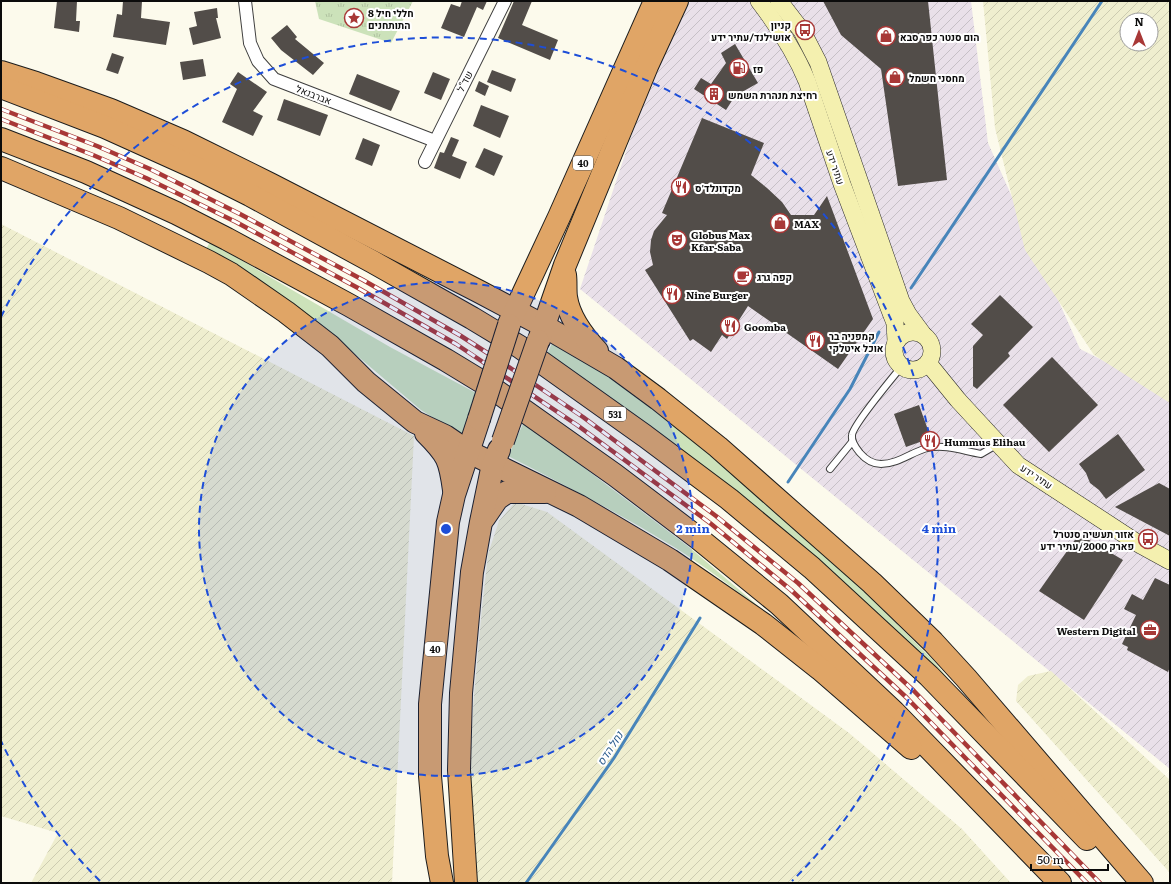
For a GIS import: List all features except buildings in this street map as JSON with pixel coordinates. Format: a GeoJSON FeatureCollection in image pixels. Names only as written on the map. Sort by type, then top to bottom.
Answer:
{"type":"FeatureCollection","features":[{"type":"Feature","properties":{"kind":"highway","name":"40"},"geometry":{"type":"LineString","coordinates":[[442,883],[437,856],[430,776],[430,704],[448,522],[454,495],[467,451],[512,318],[559,217],[655,1]]}},
{"type":"Feature","properties":{"kind":"highway","name":"40"},"geometry":{"type":"LineString","coordinates":[[466,883],[459,770],[461,693],[472,572],[493,464],[503,441],[565,265],[647,66],[678,1]]}},
{"type":"Feature","properties":{"kind":"highway"},"geometry":{"type":"LineString","coordinates":[[1,72],[111,110],[183,141],[480,292],[512,318],[616,368]]}},
{"type":"Feature","properties":{"kind":"highway","name":"531"},"geometry":{"type":"LineString","coordinates":[[1,87],[105,127],[198,169],[250,195],[373,262],[520,347],[645,436],[729,499],[812,568],[929,676],[1129,883]]}},
{"type":"Feature","properties":{"kind":"highway"},"geometry":{"type":"LineString","coordinates":[[1,139],[99,178],[195,223],[349,305],[492,388],[615,475],[698,538],[779,604],[894,712],[1060,883]]}},
{"type":"Feature","properties":{"kind":"highway"},"geometry":{"type":"LineString","coordinates":[[1,168],[119,218],[209,262],[231,274],[286,312],[330,346],[366,382],[416,422],[439,446],[446,455],[451,468],[454,495]]}},
{"type":"Feature","properties":{"kind":"highway"},"geometry":{"type":"LineString","coordinates":[[480,292],[496,294],[509,291],[519,284],[528,272],[559,217]]}},
{"type":"Feature","properties":{"kind":"highway"},"geometry":{"type":"LineString","coordinates":[[565,265],[566,297],[570,315],[589,342],[616,368],[658,398],[718,447],[872,583],[933,642],[966,678],[1142,883]]}},
{"type":"Feature","properties":{"kind":"highway"},"geometry":{"type":"LineString","coordinates":[[416,422],[445,436],[467,451],[579,506],[670,560],[763,624],[820,669],[916,752],[1060,883]]}},
{"type":"Feature","properties":{"kind":"highway"},"geometry":{"type":"LineString","coordinates":[[481,522],[497,499],[507,492],[550,492]]}},
{"type":"Feature","properties":{"kind":"street","name":"אברבנאל"},"geometry":{"type":"LineString","coordinates":[[245,1],[250,43],[258,61],[274,79],[435,141]]}},
{"type":"Feature","properties":{"kind":"street","name":"שד\"ל"},"geometry":{"type":"LineString","coordinates":[[425,162],[505,1]]}},
{"type":"Feature","properties":{"kind":"street","name":"עתיר ידע"},"geometry":{"type":"LineString","coordinates":[[759,1],[785,38],[807,81],[842,184],[895,324],[896,341]]}},
{"type":"Feature","properties":{"kind":"street","name":"עתיר ידע"},"geometry":{"type":"LineString","coordinates":[[779,1],[802,31],[818,62],[901,301],[908,314],[922,333]]}},
{"type":"Feature","properties":{"kind":"street"},"geometry":{"type":"LineString","coordinates":[[905,333],[922,333],[932,347],[931,358],[928,363],[913,370],[902,366],[895,357],[894,352],[896,341],[905,333]]}},
{"type":"Feature","properties":{"kind":"street","name":"עתיר ידע"},"geometry":{"type":"LineString","coordinates":[[928,363],[958,400],[1018,465],[1139,544],[1170,561]]}},
{"type":"Feature","properties":{"kind":"lane"},"geometry":{"type":"LineString","coordinates":[[902,366],[873,402],[852,433],[852,442],[863,457],[872,462],[882,464],[899,460],[927,448],[950,447],[981,454],[999,444]]}},
{"type":"Feature","properties":{"kind":"lane"},"geometry":{"type":"LineString","coordinates":[[830,469],[852,442]]}},
{"type":"Feature","properties":{"kind":"shaded area"},"geometry":{"type":"Polygon","coordinates":[[[687,1],[971,1],[988,143],[1080,349],[1170,394],[1170,769],[580,289],[644,98],[687,1]]]}},
{"type":"Feature","properties":{"kind":"green space"},"geometry":{"type":"Polygon","coordinates":[[[315,1],[413,1],[391,43],[319,19],[315,1]]]}},
{"type":"Feature","properties":{"kind":"green space"},"geometry":{"type":"Polygon","coordinates":[[[983,1],[1170,1],[1170,403],[1094,355],[1025,250],[995,128],[983,1]]]}},
{"type":"Feature","properties":{"kind":"green space"},"geometry":{"type":"Polygon","coordinates":[[[1,224],[414,436],[392,883],[31,883],[58,833],[1,816],[1,224]]]}},
{"type":"Feature","properties":{"kind":"green space"},"geometry":{"type":"Polygon","coordinates":[[[210,242],[390,347],[476,393],[462,436],[421,410],[322,326],[249,274],[206,249],[210,242]]]}},
{"type":"Feature","properties":{"kind":"green space"},"geometry":{"type":"Polygon","coordinates":[[[554,339],[620,381],[737,476],[858,585],[933,660],[982,720],[547,354],[554,339]]]}},
{"type":"Feature","properties":{"kind":"green space"},"geometry":{"type":"Polygon","coordinates":[[[523,424],[558,448],[689,547],[771,617],[711,572],[674,547],[592,500],[508,456],[523,424]]]}},
{"type":"Feature","properties":{"kind":"green space"},"geometry":{"type":"Polygon","coordinates":[[[515,502],[547,512],[849,733],[962,829],[1011,883],[475,883],[467,810],[474,695],[482,608],[488,554],[499,521],[515,502]]]}},
{"type":"Feature","properties":{"kind":"green space"},"geometry":{"type":"Polygon","coordinates":[[[1051,671],[1170,780],[1170,873],[1016,701],[1018,685],[1028,676],[1051,671]]]}},
{"type":"Feature","properties":{"kind":"waterway"},"geometry":{"type":"LineString","coordinates":[[911,288],[1102,1]]}},
{"type":"Feature","properties":{"kind":"waterway"},"geometry":{"type":"LineString","coordinates":[[788,482],[850,389],[879,332]]}},
{"type":"Feature","properties":{"kind":"waterway","name":"נחל הדס"},"geometry":{"type":"LineString","coordinates":[[526,883],[614,758],[700,618]]}},
{"type":"Feature","properties":{"kind":"railway"},"geometry":{"type":"LineString","coordinates":[[1,109],[97,146],[150,169],[240,214],[363,280],[461,336],[583,417],[716,516],[798,583],[914,691],[1100,883]]}},
{"type":"Feature","properties":{"kind":"railway"},"geometry":{"type":"LineString","coordinates":[[1,119],[93,155],[146,178],[236,222],[358,288],[456,344],[577,425],[710,523],[791,590],[907,698],[1087,883]]}},
{"type":"Feature","properties":{"kind":"place","name":"8 חללי חיל התותחנים"},"geometry":{"type":"Point","coordinates":[354,18]}},
{"type":"Feature","properties":{"kind":"place","name":"קניון אושילנד/עתיר ידע"},"geometry":{"type":"Point","coordinates":[805,30]}},
{"type":"Feature","properties":{"kind":"place","name":"הום סנטר כפר סבא"},"geometry":{"type":"Point","coordinates":[886,36]}},
{"type":"Feature","properties":{"kind":"place","name":"פז"},"geometry":{"type":"Point","coordinates":[739,68]}},
{"type":"Feature","properties":{"kind":"place","name":"מחסני חשמל"},"geometry":{"type":"Point","coordinates":[895,77]}},
{"type":"Feature","properties":{"kind":"place","name":"רחיצת מנהרת השמש"},"geometry":{"type":"Point","coordinates":[714,94]}},
{"type":"Feature","properties":{"kind":"place","name":"מקדונלד'ס"},"geometry":{"type":"Point","coordinates":[681,187]}},
{"type":"Feature","properties":{"kind":"place","name":"MAX"},"geometry":{"type":"Point","coordinates":[780,223]}},
{"type":"Feature","properties":{"kind":"place","name":"Globus Max Kfar-Saba"},"geometry":{"type":"Point","coordinates":[677,240]}},
{"type":"Feature","properties":{"kind":"place","name":"קפה גרג"},"geometry":{"type":"Point","coordinates":[743,276]}},
{"type":"Feature","properties":{"kind":"place","name":"Nine Burger"},"geometry":{"type":"Point","coordinates":[672,294]}},
{"type":"Feature","properties":{"kind":"place","name":"Goomba"},"geometry":{"type":"Point","coordinates":[730,326]}},
{"type":"Feature","properties":{"kind":"place","name":"קמפניה בר אוכל איטלקי"},"geometry":{"type":"Point","coordinates":[815,341]}},
{"type":"Feature","properties":{"kind":"place","name":"Hummus Elihau"},"geometry":{"type":"Point","coordinates":[930,441]}},
{"type":"Feature","properties":{"kind":"place","name":"אזור תעשיה סנטרל פארק 2000/עתיר ידע"},"geometry":{"type":"Point","coordinates":[1148,539]}},
{"type":"Feature","properties":{"kind":"place","name":"Western Digital"},"geometry":{"type":"Point","coordinates":[1150,630]}}]}
